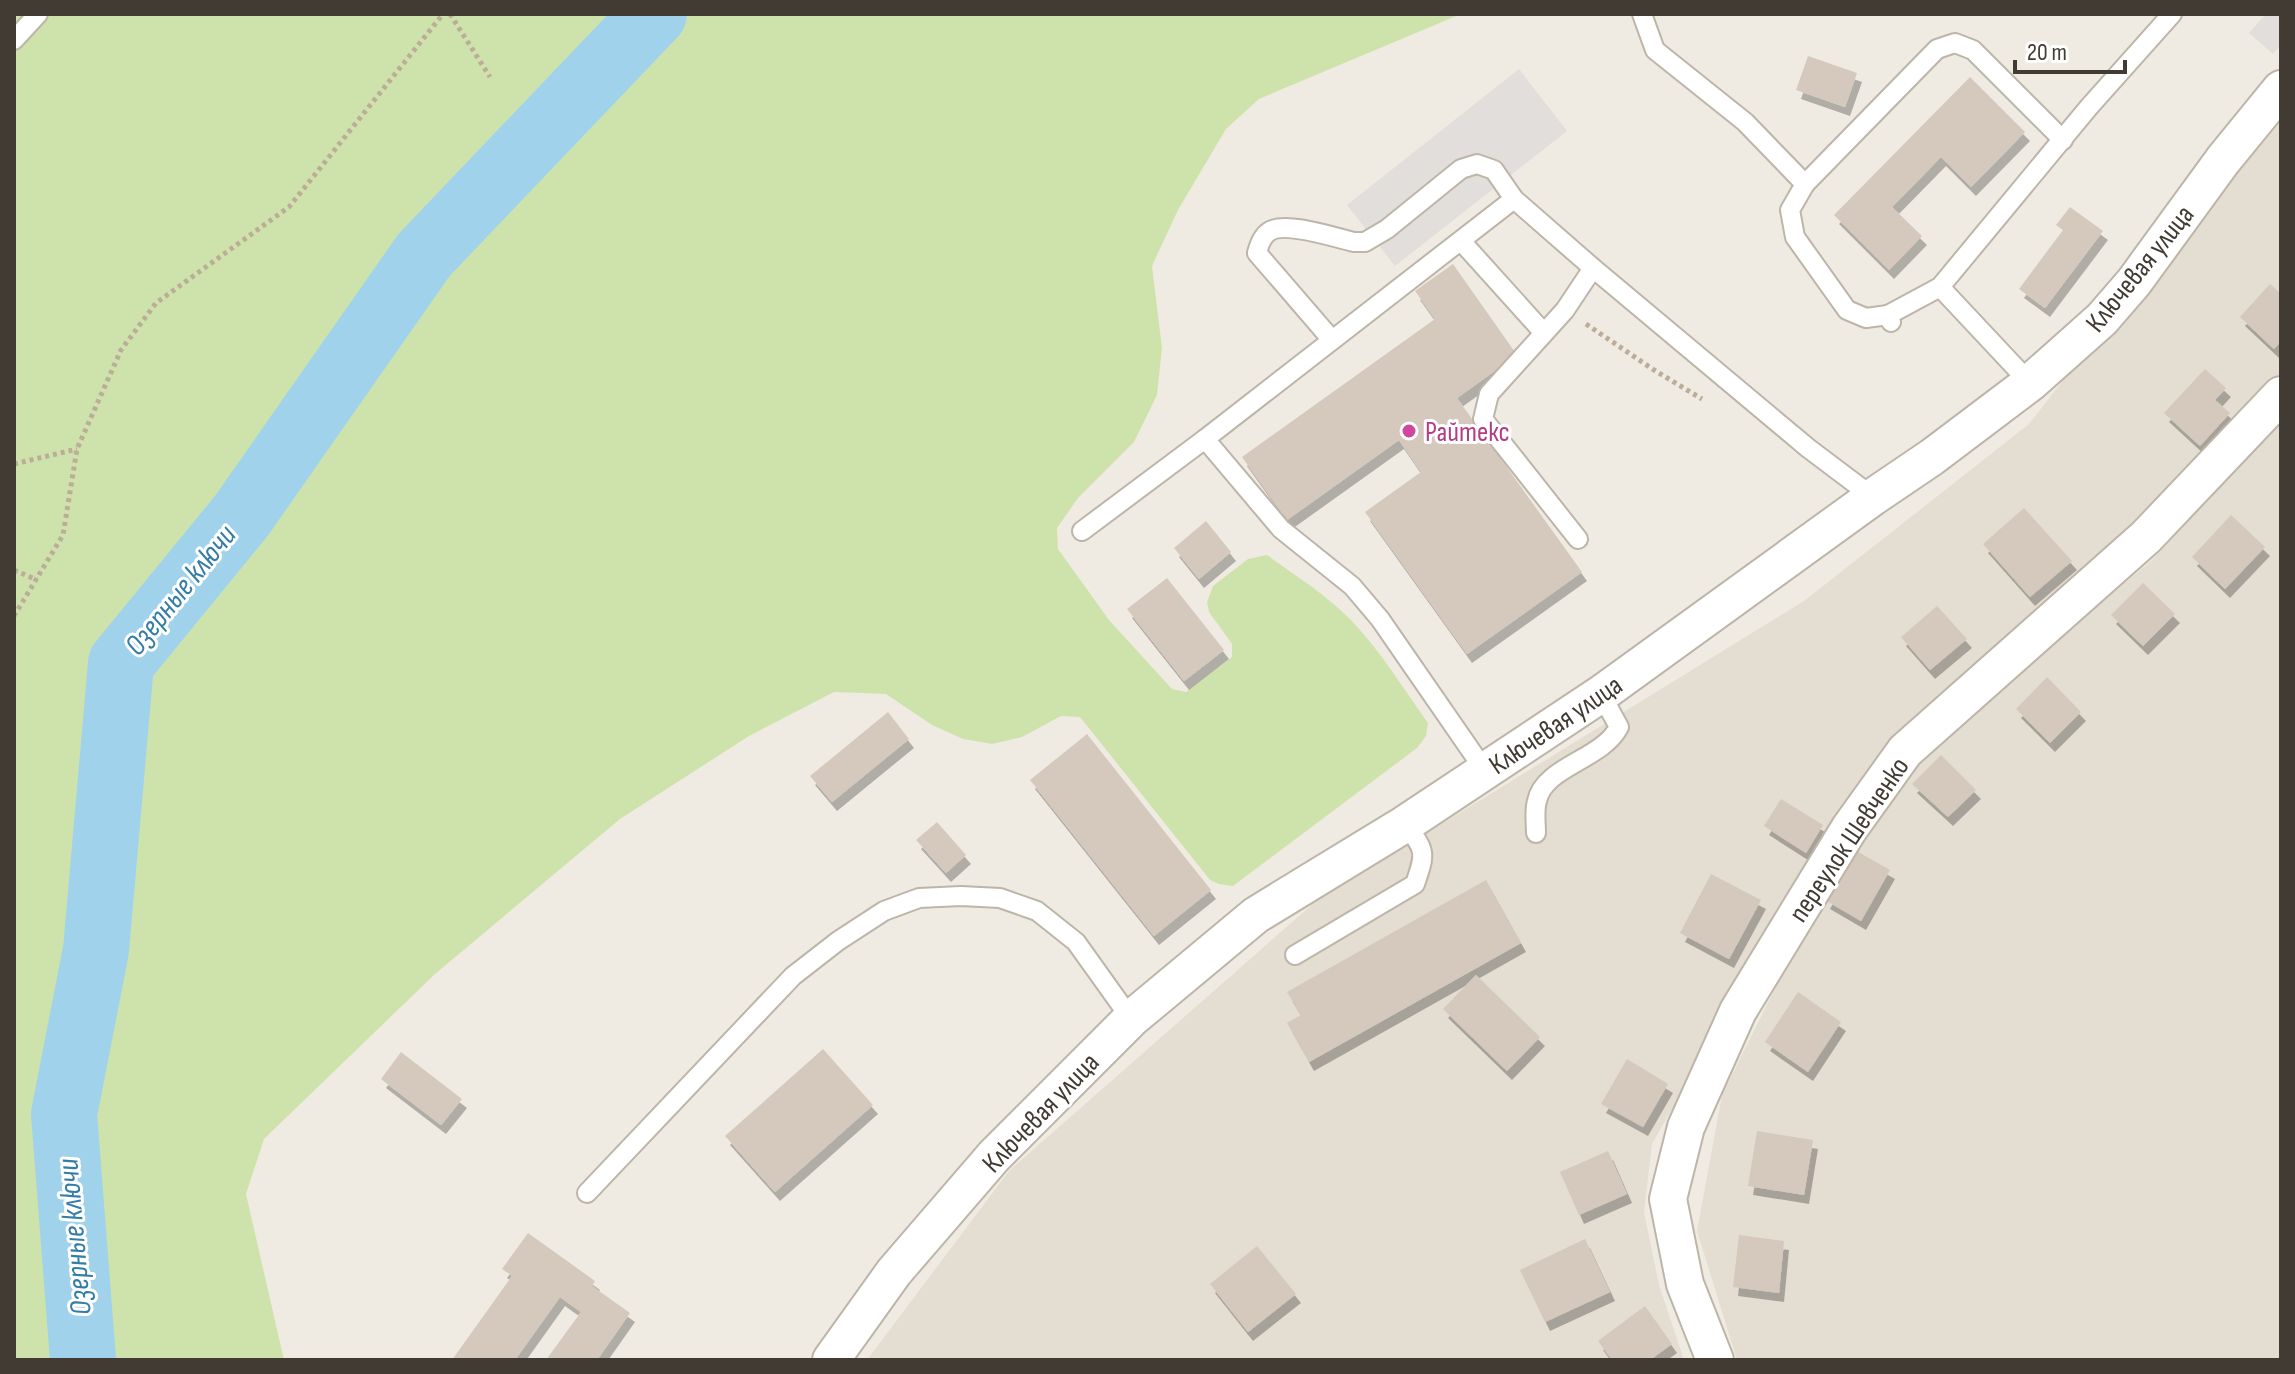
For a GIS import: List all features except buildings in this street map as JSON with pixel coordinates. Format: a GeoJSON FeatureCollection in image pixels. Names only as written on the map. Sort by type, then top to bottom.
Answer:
{"type":"FeatureCollection","features":[{"type":"Feature","properties":{"kind":"street","name":"Ключевая улица"},"geometry":{"type":"LineString","coordinates":[[831,1360],[894,1272],[994,1156],[1131,1019],[1256,915],[1405,824],[1601,694],[2030,383],[2102,319],[2134,282],[2223,160],[2281,89]]}},
{"type":"Feature","properties":{"kind":"street","name":"переулок Шевченко"},"geometry":{"type":"LineString","coordinates":[[1715,1360],[1685,1284],[1668,1199],[1686,1127],[1738,1011],[1849,829],[1905,751],[2146,537],[2281,395]]}},
{"type":"Feature","properties":{"kind":"lane"},"geometry":{"type":"LineString","coordinates":[[14,40],[38,14]]}},
{"type":"Feature","properties":{"kind":"lane"},"geometry":{"type":"LineString","coordinates":[[1642,14],[1655,50],[1745,122],[1805,184]]}},
{"type":"Feature","properties":{"kind":"lane"},"geometry":{"type":"LineString","coordinates":[[2063,140],[1973,50],[1955,43],[1937,49],[1805,184],[1790,210],[1795,237],[1847,310],[1866,318],[1890,319],[1940,287],[2172,14]]}},
{"type":"Feature","properties":{"kind":"lane"},"geometry":{"type":"LineString","coordinates":[[1332,340],[1257,253],[1261,241],[1270,231],[1284,227],[1365,242],[1387,229],[1461,169],[1477,164],[1494,170],[1514,199],[1593,268],[1808,448],[1873,497]]}},
{"type":"Feature","properties":{"kind":"lane"},"geometry":{"type":"LineString","coordinates":[[1082,531],[1514,199]]}},
{"type":"Feature","properties":{"kind":"lane"},"geometry":{"type":"LineString","coordinates":[[1461,241],[1544,333]]}},
{"type":"Feature","properties":{"kind":"lane"},"geometry":{"type":"LineString","coordinates":[[1578,539],[1483,419],[1489,394],[1565,310],[1593,268]]}},
{"type":"Feature","properties":{"kind":"lane"},"geometry":{"type":"LineString","coordinates":[[1940,287],[2030,383]]}},
{"type":"Feature","properties":{"kind":"lane"},"geometry":{"type":"LineString","coordinates":[[1205,439],[1281,529],[1352,586],[1380,619],[1485,771]]}},
{"type":"Feature","properties":{"kind":"lane"},"geometry":{"type":"LineString","coordinates":[[1536,833],[1536,802],[1545,783],[1604,745],[1619,727],[1601,694]]}},
{"type":"Feature","properties":{"kind":"lane"},"geometry":{"type":"LineString","coordinates":[[1295,955],[1415,884],[1423,860],[1422,845],[1405,824]]}},
{"type":"Feature","properties":{"kind":"lane"},"geometry":{"type":"LineString","coordinates":[[587,1193],[793,976],[884,911],[919,898],[1000,898],[1037,911],[1076,942],[1131,1019]]}},
{"type":"Feature","properties":{"kind":"path"},"geometry":{"type":"LineString","coordinates":[[14,616],[63,535],[77,449],[121,350],[156,303],[289,207],[443,14]]}},
{"type":"Feature","properties":{"kind":"path"},"geometry":{"type":"LineString","coordinates":[[450,14],[490,77]]}},
{"type":"Feature","properties":{"kind":"path"},"geometry":{"type":"LineString","coordinates":[[1565,310],[1708,402]]}},
{"type":"Feature","properties":{"kind":"path"},"geometry":{"type":"LineString","coordinates":[[14,464],[77,449]]}},
{"type":"Feature","properties":{"kind":"path"},"geometry":{"type":"LineString","coordinates":[[14,570],[37,580]]}},
{"type":"Feature","properties":{"kind":"shaded area"},"geometry":{"type":"Polygon","coordinates":[[[2266,14],[2281,14],[2281,45],[2273,54],[2249,33],[2266,14]]]}},
{"type":"Feature","properties":{"kind":"shaded area"},"geometry":{"type":"Polygon","coordinates":[[[1519,69],[1567,131],[1395,266],[1347,205],[1519,69]]]}},
{"type":"Feature","properties":{"kind":"shaded area"},"geometry":{"type":"Polygon","coordinates":[[[2281,100],[2281,379],[2128,538],[1856,785],[1652,1144],[1644,1212],[1659,1285],[1684,1360],[867,1360],[1009,1171],[1315,902],[1804,601],[2029,424],[2281,100]]]}},
{"type":"Feature","properties":{"kind":"shaded area"},"geometry":{"type":"Polygon","coordinates":[[[2281,421],[2281,1360],[1737,1360],[1697,1231],[1722,1095],[1815,908],[1868,819],[1951,730],[2152,560],[2281,421]]]}},
{"type":"Feature","properties":{"kind":"green space"},"geometry":{"type":"Polygon","coordinates":[[[14,14],[1461,14],[1259,99],[1226,129],[1178,210],[1152,266],[1162,348],[1157,395],[1134,442],[1078,498],[1057,528],[1058,549],[1109,620],[1172,689],[1186,692],[1232,657],[1232,644],[1209,612],[1207,602],[1213,586],[1248,559],[1267,555],[1330,601],[1361,631],[1428,723],[1426,736],[1417,748],[1233,886],[1210,880],[1080,717],[1061,716],[1022,737],[992,744],[963,739],[932,725],[886,694],[834,692],[749,736],[620,819],[435,974],[264,1139],[246,1194],[284,1360],[14,1360],[14,14]]]}},
{"type":"Feature","properties":{"kind":"waterway","name":"Озерные ключи"},"geometry":{"type":"LineString","coordinates":[[83,1360],[64,1114],[96,950],[121,663],[242,515],[424,255],[654,14]]}},
{"type":"Feature","properties":{"kind":"place","name":"Райтекс"},"geometry":{"type":"Point","coordinates":[1409,431]}}]}
